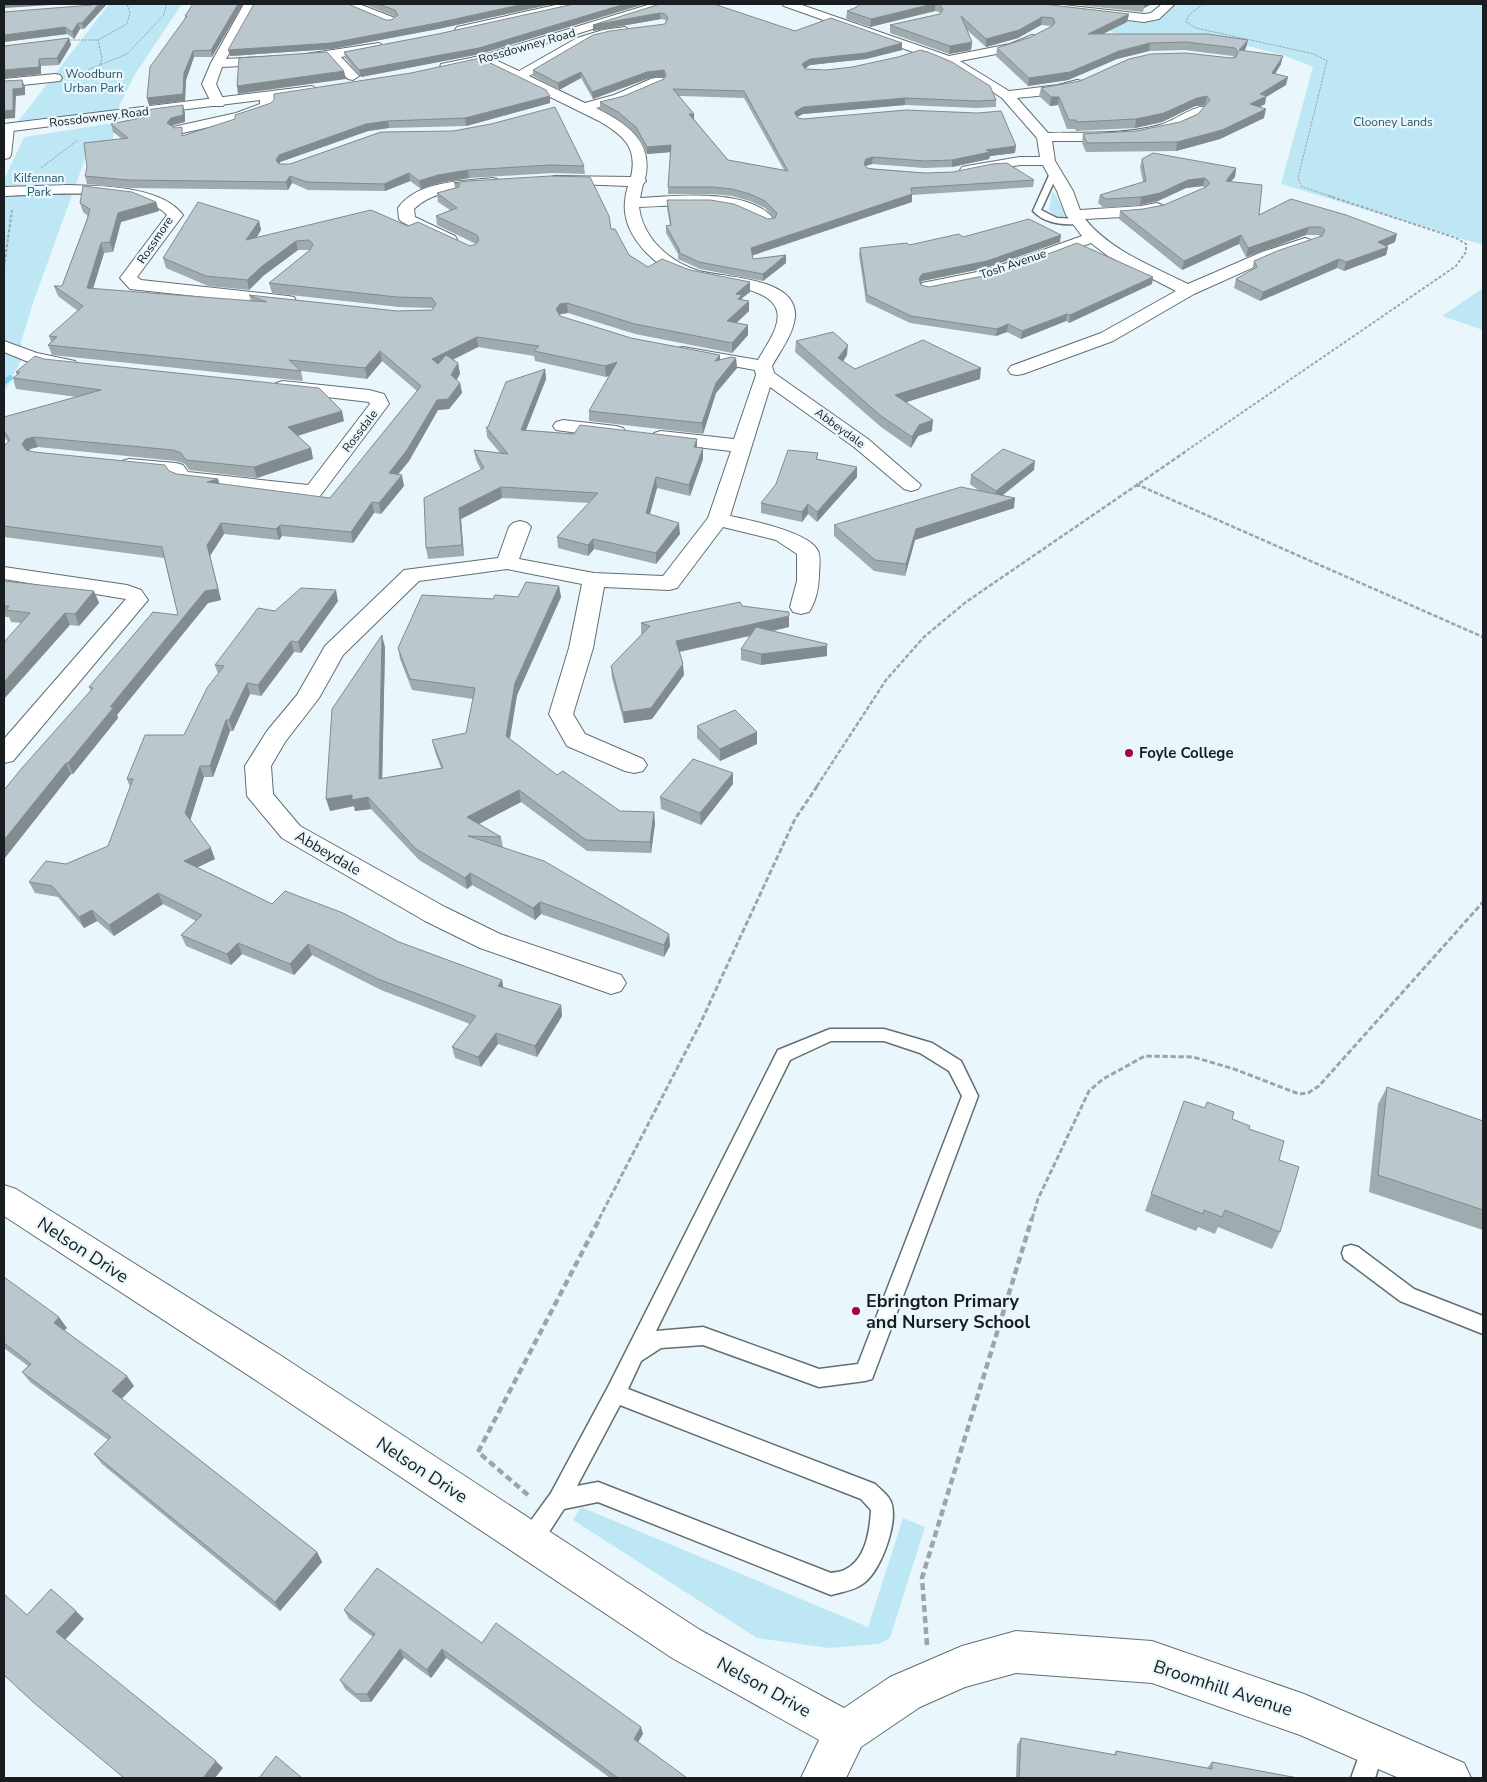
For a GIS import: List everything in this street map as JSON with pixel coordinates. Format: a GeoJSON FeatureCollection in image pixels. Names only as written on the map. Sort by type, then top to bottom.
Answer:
{"type":"FeatureCollection","features":[{"type":"Feature","properties":{"kind":"street"},"geometry":{"type":"LineString","coordinates":[[218,103],[209,84],[217,63],[250,4]]}},
{"type":"Feature","properties":{"kind":"street"},"geometry":{"type":"LineString","coordinates":[[349,4],[391,20]]}},
{"type":"Feature","properties":{"kind":"street"},"geometry":{"type":"LineString","coordinates":[[448,33],[574,4]]}},
{"type":"Feature","properties":{"kind":"street","name":"Rossdowney Road"},"geometry":{"type":"LineString","coordinates":[[430,70],[476,53],[662,4]]}},
{"type":"Feature","properties":{"kind":"street"},"geometry":{"type":"LineString","coordinates":[[788,4],[948,60],[978,76],[1007,95],[1044,137],[1051,167],[1065,191],[1077,218],[1090,235],[1114,253],[1188,290]]}},
{"type":"Feature","properties":{"kind":"street"},"geometry":{"type":"LineString","coordinates":[[804,11],[829,4]]}},
{"type":"Feature","properties":{"kind":"street"},"geometry":{"type":"LineString","coordinates":[[1027,4],[1144,18],[1155,16],[1169,4]]}},
{"type":"Feature","properties":{"kind":"street"},"geometry":{"type":"LineString","coordinates":[[867,33],[892,27]]}},
{"type":"Feature","properties":{"kind":"street"},"geometry":{"type":"LineString","coordinates":[[519,76],[539,68],[569,46],[608,33],[637,29]]}},
{"type":"Feature","properties":{"kind":"street"},"geometry":{"type":"LineString","coordinates":[[948,60],[1012,47],[1032,39],[1046,30]]}},
{"type":"Feature","properties":{"kind":"street"},"geometry":{"type":"LineString","coordinates":[[217,63],[332,55],[393,44]]}},
{"type":"Feature","properties":{"kind":"street"},"geometry":{"type":"LineString","coordinates":[[900,58],[921,50]]}},
{"type":"Feature","properties":{"kind":"street"},"geometry":{"type":"LineString","coordinates":[[476,53],[571,106],[621,129],[637,146],[640,158],[639,181],[631,203],[708,201],[755,210],[767,221]]}},
{"type":"Feature","properties":{"kind":"street"},"geometry":{"type":"LineString","coordinates":[[332,55],[354,76]]}},
{"type":"Feature","properties":{"kind":"street"},"geometry":{"type":"LineString","coordinates":[[4,83],[55,78]]}},
{"type":"Feature","properties":{"kind":"street"},"geometry":{"type":"LineString","coordinates":[[1007,95],[1059,89],[1091,78]]}},
{"type":"Feature","properties":{"kind":"street"},"geometry":{"type":"LineString","coordinates":[[571,106],[619,98],[658,81]]}},
{"type":"Feature","properties":{"kind":"street"},"geometry":{"type":"LineString","coordinates":[[340,86],[367,82]]}},
{"type":"Feature","properties":{"kind":"street","name":"Rossdowney Road"},"geometry":{"type":"LineString","coordinates":[[5,128],[323,89]]}},
{"type":"Feature","properties":{"kind":"street"},"geometry":{"type":"LineString","coordinates":[[178,130],[240,116],[267,106],[266,96]]}},
{"type":"Feature","properties":{"kind":"street"},"geometry":{"type":"LineString","coordinates":[[1044,137],[1137,135],[1173,124],[1195,115],[1200,110]]}},
{"type":"Feature","properties":{"kind":"street"},"geometry":{"type":"LineString","coordinates":[[1005,112],[1020,111]]}},
{"type":"Feature","properties":{"kind":"street"},"geometry":{"type":"LineString","coordinates":[[4,155],[5,128]]}},
{"type":"Feature","properties":{"kind":"street"},"geometry":{"type":"LineString","coordinates":[[952,173],[991,165],[1051,167]]}},
{"type":"Feature","properties":{"kind":"street"},"geometry":{"type":"LineString","coordinates":[[543,180],[639,181]]}},
{"type":"Feature","properties":{"kind":"street"},"geometry":{"type":"LineString","coordinates":[[463,245],[407,219],[406,208],[418,196],[439,188],[507,181]]}},
{"type":"Feature","properties":{"kind":"street","name":"Rossmore"},"geometry":{"type":"LineString","coordinates":[[4,192],[69,189],[111,191],[134,194],[166,205],[174,215],[128,278],[136,285],[303,302]]}},
{"type":"Feature","properties":{"kind":"street","name":"Abbeydale"},"geometry":{"type":"LineString","coordinates":[[611,983],[490,941],[435,914],[291,832],[260,796],[258,766],[276,737],[306,698],[334,651],[412,576],[507,563],[594,580],[669,583],[718,519],[764,370],[785,325],[787,312],[782,300],[773,293],[757,286],[693,274],[661,258],[637,230],[631,203]]}},
{"type":"Feature","properties":{"kind":"street"},"geometry":{"type":"LineString","coordinates":[[1077,218],[1141,211],[1171,203]]}},
{"type":"Feature","properties":{"kind":"street","name":"Tosh Avenue"},"geometry":{"type":"LineString","coordinates":[[928,287],[991,274],[1093,238],[1090,235]]}},
{"type":"Feature","properties":{"kind":"street"},"geometry":{"type":"LineString","coordinates":[[1017,370],[1107,337],[1172,302],[1188,290],[1268,255],[1313,240]]}},
{"type":"Feature","properties":{"kind":"street"},"geometry":{"type":"LineString","coordinates":[[255,297],[270,282]]}},
{"type":"Feature","properties":{"kind":"street"},"geometry":{"type":"LineString","coordinates":[[4,346],[48,362],[89,367]]}},
{"type":"Feature","properties":{"kind":"street","name":"Abbeydale"},"geometry":{"type":"LineString","coordinates":[[670,349],[764,370],[861,443],[911,485]]}},
{"type":"Feature","properties":{"kind":"street","name":"Rossdale"},"geometry":{"type":"LineString","coordinates":[[110,464],[176,469],[181,477],[313,492],[380,404],[376,398],[369,396],[261,385]]}},
{"type":"Feature","properties":{"kind":"street"},"geometry":{"type":"LineString","coordinates":[[564,426],[742,446]]}},
{"type":"Feature","properties":{"kind":"street"},"geometry":{"type":"LineString","coordinates":[[718,519],[783,535],[808,552],[808,581],[802,607]]}},
{"type":"Feature","properties":{"kind":"street"},"geometry":{"type":"LineString","coordinates":[[507,563],[520,527]]}},
{"type":"Feature","properties":{"kind":"street"},"geometry":{"type":"LineString","coordinates":[[4,573],[65,580],[122,590],[130,592],[136,596],[137,600],[13,732],[4,755]]}},
{"type":"Feature","properties":{"kind":"street"},"geometry":{"type":"LineString","coordinates":[[594,580],[580,648],[561,714],[576,740],[634,765]]}},
{"type":"Feature","properties":{"kind":"street","name":"Nelson Drive"},"geometry":{"type":"LineString","coordinates":[[4,1200],[270,1369],[546,1519],[686,1644],[846,1732]]}},
{"type":"Feature","properties":{"kind":"street","name":"Broomhill Avenue"},"geometry":{"type":"LineString","coordinates":[[823,1778],[846,1732],[904,1692],[962,1667],[1016,1652],[1152,1662],[1304,1714],[1369,1762],[1449,1778]]}},
{"type":"Feature","properties":{"kind":"lane"},"geometry":{"type":"LineString","coordinates":[[1051,167],[1036,211],[1046,218],[1056,221],[1077,218]]}},
{"type":"Feature","properties":{"kind":"lane"},"geometry":{"type":"LineString","coordinates":[[546,1519],[615,1394],[634,1355],[784,1055],[830,1035],[884,1035],[926,1048],[955,1066],[970,1096],[865,1372],[819,1378],[703,1336],[658,1340],[634,1355]]}},
{"type":"Feature","properties":{"kind":"lane"},"geometry":{"type":"LineString","coordinates":[[1351,1253],[1408,1295],[1483,1325]]}},
{"type":"Feature","properties":{"kind":"lane"},"geometry":{"type":"LineString","coordinates":[[546,1519],[598,1492],[831,1584],[854,1577],[868,1562],[882,1525],[882,1506],[868,1491],[615,1394]]}},
{"type":"Feature","properties":{"kind":"path"},"geometry":{"type":"LineString","coordinates":[[98,40],[103,34],[122,29],[131,18],[132,14],[127,4]]}},
{"type":"Feature","properties":{"kind":"path"},"geometry":{"type":"LineString","coordinates":[[55,78],[78,75],[127,54],[162,16],[167,4]]}},
{"type":"Feature","properties":{"kind":"path"},"geometry":{"type":"LineString","coordinates":[[546,1519],[478,1452],[700,1024],[795,819],[886,680],[924,637],[966,602],[1456,266],[1466,252],[1466,244],[1456,238],[1302,187],[1298,178],[1327,61],[1314,54],[1196,28],[1186,22],[1188,15],[1202,4]]}},
{"type":"Feature","properties":{"kind":"path"},"geometry":{"type":"LineString","coordinates":[[67,40],[98,40]]}},
{"type":"Feature","properties":{"kind":"path"},"geometry":{"type":"LineString","coordinates":[[98,40],[102,58],[100,65]]}},
{"type":"Feature","properties":{"kind":"path"},"geometry":{"type":"LineString","coordinates":[[75,120],[63,94],[78,75]]}},
{"type":"Feature","properties":{"kind":"path"},"geometry":{"type":"LineString","coordinates":[[1136,484],[1483,637]]}},
{"type":"Feature","properties":{"kind":"path"},"geometry":{"type":"LineString","coordinates":[[929,1680],[922,1578],[1038,1199],[1089,1091],[1103,1079],[1145,1056],[1193,1057],[1234,1069],[1299,1094],[1308,1093],[1319,1086],[1483,902]]}},
{"type":"Feature","properties":{"kind":"green space","name":"Woodburn Urban Park"},"geometry":{"type":"Polygon","coordinates":[[[109,4],[182,4],[134,76],[116,113],[17,123],[109,4]]]}},
{"type":"Feature","properties":{"kind":"green space","name":"Clooney Lands"},"geometry":{"type":"Polygon","coordinates":[[[1179,4],[1483,4],[1483,245],[1281,184],[1313,67],[1286,56],[1248,46],[1205,39],[1127,40],[1086,19],[1102,18],[1128,22],[1144,22],[1152,20],[1179,4]]]}},
{"type":"Feature","properties":{"kind":"green space","name":"Kilfennan Park"},"geometry":{"type":"Polygon","coordinates":[[[114,123],[113,147],[88,151],[34,300],[21,342],[24,355],[4,392],[4,180],[24,137],[114,123]]]}},
{"type":"Feature","properties":{"kind":"green space"},"geometry":{"type":"Polygon","coordinates":[[[1052,192],[1056,195],[1066,216],[1057,217],[1049,210],[1052,192]]]}},
{"type":"Feature","properties":{"kind":"green space"},"geometry":{"type":"Polygon","coordinates":[[[1483,288],[1483,330],[1442,316],[1483,288]]]}},
{"type":"Feature","properties":{"kind":"green space"},"geometry":{"type":"Polygon","coordinates":[[[581,1507],[868,1627],[903,1518],[925,1527],[890,1638],[879,1644],[829,1648],[757,1638],[573,1520],[581,1507]]]}},
{"type":"Feature","properties":{"kind":"building"},"geometry":{"type":"Polygon","coordinates":[[[99,4],[82,23],[78,23],[72,32],[65,27],[4,35],[4,12],[99,4]]]}},
{"type":"Feature","properties":{"kind":"building"},"geometry":{"type":"Polygon","coordinates":[[[193,4],[238,4],[211,50],[193,51],[184,73],[183,94],[147,98],[150,67],[187,16],[185,16],[193,4]]]}},
{"type":"Feature","properties":{"kind":"building"},"geometry":{"type":"Polygon","coordinates":[[[254,4],[348,4],[386,20],[391,20],[398,15],[395,10],[378,4],[524,4],[331,43],[228,50],[254,4]]]}},
{"type":"Feature","properties":{"kind":"building"},"geometry":{"type":"Polygon","coordinates":[[[574,4],[625,4],[479,48],[359,70],[344,52],[438,34],[574,4]]]}},
{"type":"Feature","properties":{"kind":"building"},"geometry":{"type":"Polygon","coordinates":[[[660,4],[714,4],[795,31],[831,18],[902,43],[866,53],[810,59],[802,64],[805,69],[826,70],[852,67],[920,50],[928,52],[952,62],[990,86],[996,100],[905,98],[803,107],[795,112],[795,114],[798,118],[803,119],[906,110],[977,113],[1001,111],[1016,146],[986,150],[990,152],[952,160],[925,161],[873,157],[866,159],[864,164],[867,168],[872,169],[925,173],[953,172],[1007,163],[1034,180],[911,188],[912,194],[751,248],[753,259],[786,255],[763,274],[699,262],[678,252],[680,251],[666,226],[671,225],[667,200],[710,200],[734,204],[768,219],[775,218],[777,213],[765,201],[732,189],[668,187],[671,145],[647,147],[636,127],[618,112],[600,102],[624,96],[664,79],[666,75],[664,70],[647,72],[592,92],[581,72],[558,83],[533,70],[593,35],[665,24],[668,18],[665,14],[660,13],[593,25],[660,4]],[[673,89],[694,114],[689,114],[728,160],[788,171],[744,91],[673,89]]]}},
{"type":"Feature","properties":{"kind":"building"},"geometry":{"type":"Polygon","coordinates":[[[859,4],[933,4],[871,19],[847,11],[857,7],[859,4]]]}},
{"type":"Feature","properties":{"kind":"building"},"geometry":{"type":"Polygon","coordinates":[[[940,4],[1043,4],[1129,14],[1088,34],[1207,34],[1248,40],[1239,50],[1283,56],[1272,73],[1288,77],[1260,94],[1267,96],[1250,104],[1266,109],[1222,130],[1177,142],[1087,143],[1083,134],[1136,131],[1180,122],[1198,114],[1210,100],[1207,96],[1197,98],[1164,113],[1136,119],[1077,122],[1076,120],[1069,120],[1059,97],[1051,97],[1041,88],[1080,81],[1129,59],[1151,54],[1186,53],[1231,58],[1236,57],[1238,52],[1235,48],[1186,42],[1150,43],[1119,51],[1070,72],[1029,78],[997,48],[1031,37],[1052,26],[1055,23],[1053,18],[1042,17],[1019,30],[986,39],[961,16],[972,42],[950,46],[890,25],[940,14],[943,10],[940,4]]]}},
{"type":"Feature","properties":{"kind":"building"},"geometry":{"type":"Polygon","coordinates":[[[69,38],[57,58],[39,59],[39,67],[4,70],[4,46],[69,38]]]}},
{"type":"Feature","properties":{"kind":"building"},"geometry":{"type":"Polygon","coordinates":[[[327,52],[344,71],[237,86],[239,58],[327,52]]]}},
{"type":"Feature","properties":{"kind":"building"},"geometry":{"type":"Polygon","coordinates":[[[480,58],[546,90],[550,96],[465,118],[388,121],[366,124],[279,155],[276,160],[279,164],[290,164],[381,132],[453,131],[491,124],[555,107],[584,166],[551,165],[468,170],[438,175],[419,181],[409,173],[384,184],[307,182],[290,176],[286,182],[128,180],[85,176],[87,167],[84,143],[128,138],[111,124],[145,117],[146,110],[183,105],[183,115],[171,118],[167,123],[175,128],[182,127],[182,136],[235,119],[235,115],[271,103],[274,100],[274,94],[411,73],[480,58]]]}},
{"type":"Feature","properties":{"kind":"building"},"geometry":{"type":"Polygon","coordinates":[[[22,80],[23,88],[13,89],[13,110],[4,111],[4,81],[22,80]]]}},
{"type":"Feature","properties":{"kind":"building"},"geometry":{"type":"Polygon","coordinates":[[[1153,153],[1236,168],[1226,181],[1262,185],[1259,215],[1291,199],[1346,215],[1397,234],[1378,242],[1388,247],[1346,262],[1339,259],[1263,292],[1236,279],[1257,267],[1254,261],[1322,236],[1325,230],[1321,227],[1309,227],[1248,248],[1241,235],[1184,261],[1120,211],[1164,205],[1206,187],[1210,183],[1205,178],[1188,180],[1160,193],[1141,197],[1106,199],[1100,195],[1146,181],[1142,159],[1153,153]]]}},
{"type":"Feature","properties":{"kind":"building"},"geometry":{"type":"Polygon","coordinates":[[[551,176],[590,177],[609,216],[611,229],[615,229],[629,255],[648,267],[662,259],[690,270],[750,282],[736,294],[742,295],[738,299],[749,301],[727,321],[748,325],[732,343],[635,324],[567,303],[560,304],[556,309],[560,316],[631,338],[720,355],[715,361],[731,357],[736,358],[716,383],[702,423],[589,411],[617,362],[605,366],[534,351],[539,346],[477,337],[432,359],[438,364],[446,355],[458,363],[451,375],[460,383],[448,399],[437,400],[407,450],[389,473],[402,475],[379,503],[372,502],[351,532],[280,525],[276,529],[221,523],[207,545],[218,589],[205,591],[110,707],[114,707],[4,840],[4,790],[93,688],[89,687],[153,612],[178,615],[162,547],[4,526],[4,446],[10,440],[4,431],[4,417],[101,390],[13,378],[20,372],[16,372],[35,356],[44,359],[319,388],[342,411],[288,427],[311,448],[254,467],[186,460],[181,453],[173,450],[34,437],[26,439],[22,444],[26,450],[34,452],[165,465],[169,471],[177,474],[218,479],[207,482],[330,498],[421,386],[380,351],[365,368],[289,360],[301,371],[48,345],[57,337],[49,336],[83,306],[54,286],[62,286],[87,220],[90,209],[80,203],[83,186],[132,192],[156,202],[118,213],[110,242],[101,243],[87,288],[267,302],[249,295],[397,311],[432,310],[436,304],[432,298],[397,297],[269,283],[310,250],[313,244],[309,240],[296,241],[247,280],[206,276],[163,258],[198,202],[259,221],[246,240],[371,210],[408,226],[418,222],[470,246],[476,244],[479,240],[477,235],[436,216],[457,208],[437,193],[459,187],[459,183],[454,183],[551,176]]]}},
{"type":"Feature","properties":{"kind":"building"},"geometry":{"type":"Polygon","coordinates":[[[1029,219],[1061,235],[987,261],[922,274],[919,279],[921,285],[929,287],[998,273],[1077,243],[1153,277],[1070,315],[1067,314],[1022,331],[1008,324],[997,329],[911,316],[867,295],[860,248],[907,243],[909,245],[959,234],[963,237],[1029,219]]]}},
{"type":"Feature","properties":{"kind":"building"},"geometry":{"type":"Polygon","coordinates":[[[833,332],[848,345],[838,358],[855,369],[923,340],[981,368],[895,395],[933,420],[919,425],[912,437],[881,416],[796,341],[833,332]]]}},
{"type":"Feature","properties":{"kind":"building"},"geometry":{"type":"Polygon","coordinates":[[[545,369],[521,430],[574,434],[580,425],[697,439],[694,447],[703,448],[689,485],[656,477],[646,513],[679,523],[656,553],[593,539],[588,545],[557,537],[598,493],[501,487],[459,508],[462,545],[426,548],[424,498],[484,468],[474,450],[508,454],[486,427],[488,427],[506,382],[545,369]]]}},
{"type":"Feature","properties":{"kind":"building"},"geometry":{"type":"Polygon","coordinates":[[[1003,449],[1035,461],[996,491],[971,475],[1003,449]]]}},
{"type":"Feature","properties":{"kind":"building"},"geometry":{"type":"Polygon","coordinates":[[[788,450],[818,453],[816,459],[857,467],[817,512],[808,504],[802,512],[761,503],[776,484],[788,450]]]}},
{"type":"Feature","properties":{"kind":"building"},"geometry":{"type":"Polygon","coordinates":[[[961,487],[1015,498],[916,529],[906,564],[875,560],[834,525],[961,487]]]}},
{"type":"Feature","properties":{"kind":"building"},"geometry":{"type":"Polygon","coordinates":[[[4,581],[94,591],[75,614],[65,613],[4,682],[4,642],[30,613],[6,610],[9,606],[4,606],[4,581]]]}},
{"type":"Feature","properties":{"kind":"building"},"geometry":{"type":"Polygon","coordinates":[[[526,582],[559,586],[515,683],[506,736],[557,775],[563,771],[620,811],[654,812],[650,842],[586,840],[519,790],[467,817],[501,837],[468,836],[544,861],[669,934],[664,945],[540,902],[533,908],[470,873],[465,878],[416,849],[368,797],[352,800],[352,795],[326,799],[332,709],[382,635],[379,779],[443,768],[432,740],[466,733],[475,688],[410,679],[398,648],[422,595],[493,599],[495,595],[518,597],[526,582]]]}},
{"type":"Feature","properties":{"kind":"building"},"geometry":{"type":"Polygon","coordinates":[[[301,588],[336,590],[298,642],[291,641],[258,685],[247,683],[229,720],[226,720],[210,766],[200,766],[185,813],[211,848],[184,861],[272,904],[285,891],[343,913],[399,942],[502,980],[498,986],[561,1005],[535,1046],[496,1033],[478,1057],[452,1047],[476,1016],[378,979],[308,944],[290,964],[238,943],[227,954],[181,935],[202,915],[158,893],[109,925],[92,910],[79,917],[52,886],[29,882],[46,861],[66,864],[108,846],[133,779],[127,779],[145,735],[184,735],[207,688],[224,666],[215,665],[258,608],[275,611],[301,588]]]}},
{"type":"Feature","properties":{"kind":"building"},"geometry":{"type":"Polygon","coordinates":[[[740,602],[742,606],[789,612],[789,616],[676,641],[683,664],[651,708],[623,712],[611,666],[650,626],[641,623],[740,602]]]}},
{"type":"Feature","properties":{"kind":"building"},"geometry":{"type":"Polygon","coordinates":[[[756,627],[827,644],[827,646],[761,654],[741,649],[756,627]]]}},
{"type":"Feature","properties":{"kind":"building"},"geometry":{"type":"Polygon","coordinates":[[[735,710],[757,732],[720,749],[697,726],[735,710]]]}},
{"type":"Feature","properties":{"kind":"building"},"geometry":{"type":"Polygon","coordinates":[[[693,759],[733,773],[700,813],[660,797],[693,759]]]}},
{"type":"Feature","properties":{"kind":"building"},"geometry":{"type":"Polygon","coordinates":[[[1387,1087],[1483,1121],[1483,1210],[1378,1175],[1387,1087]]]}},
{"type":"Feature","properties":{"kind":"building"},"geometry":{"type":"Polygon","coordinates":[[[1184,1101],[1205,1108],[1207,1102],[1234,1112],[1232,1119],[1250,1126],[1249,1129],[1284,1141],[1279,1160],[1299,1167],[1280,1232],[1225,1210],[1222,1217],[1204,1210],[1203,1214],[1151,1194],[1184,1101]]]}},
{"type":"Feature","properties":{"kind":"building"},"geometry":{"type":"Polygon","coordinates":[[[4,1277],[59,1317],[54,1323],[127,1376],[112,1391],[317,1552],[275,1602],[94,1454],[111,1437],[22,1372],[31,1364],[4,1343],[4,1277]]]}},
{"type":"Feature","properties":{"kind":"building"},"geometry":{"type":"Polygon","coordinates":[[[377,1568],[482,1643],[496,1623],[641,1727],[634,1739],[687,1778],[618,1778],[442,1649],[427,1670],[400,1649],[367,1694],[356,1694],[340,1680],[375,1634],[344,1610],[377,1568]]]}},
{"type":"Feature","properties":{"kind":"building"},"geometry":{"type":"Polygon","coordinates":[[[51,1589],[76,1611],[56,1632],[216,1761],[203,1778],[124,1778],[33,1702],[4,1675],[4,1594],[27,1615],[51,1589]]]}},
{"type":"Feature","properties":{"kind":"building"},"geometry":{"type":"Polygon","coordinates":[[[1021,1738],[1116,1755],[1116,1751],[1212,1769],[1212,1762],[1298,1778],[1019,1778],[1021,1738]]]}},
{"type":"Feature","properties":{"kind":"building"},"geometry":{"type":"Polygon","coordinates":[[[276,1756],[302,1778],[259,1778],[276,1756]]]}},
{"type":"Feature","properties":{"kind":"waterway"},"geometry":{"type":"LineString","coordinates":[[4,382],[10,378]]}},
{"type":"Feature","properties":{"kind":"place","name":"Foyle College"},"geometry":{"type":"Point","coordinates":[1129,753]}},
{"type":"Feature","properties":{"kind":"place","name":"Ebrington Primary and Nursery School"},"geometry":{"type":"Point","coordinates":[856,1311]}}]}
